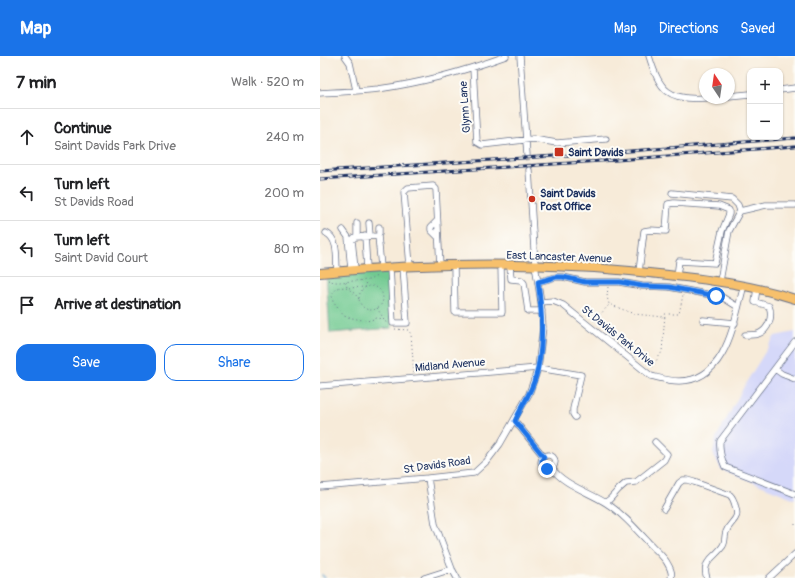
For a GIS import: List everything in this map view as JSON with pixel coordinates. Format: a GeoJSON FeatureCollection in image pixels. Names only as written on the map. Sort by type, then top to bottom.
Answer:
{"type":"FeatureCollection","features":[{"type":"Feature","properties":{"kind":"highway","name":"East Lancaster Avenue"},"geometry":{"type":"LineString","coordinates":[[320,273],[367,268],[379,271],[390,267],[407,266],[535,266],[638,272],[720,281],[757,288],[795,299]]}},
{"type":"Feature","properties":{"kind":"street"},"geometry":{"type":"LineString","coordinates":[[345,56],[350,64],[356,90]]}},
{"type":"Feature","properties":{"kind":"street"},"geometry":{"type":"LineString","coordinates":[[320,93],[379,89],[415,82],[473,68],[506,56]]}},
{"type":"Feature","properties":{"kind":"street"},"geometry":{"type":"LineString","coordinates":[[520,56],[528,155]]}},
{"type":"Feature","properties":{"kind":"street"},"geometry":{"type":"LineString","coordinates":[[649,56],[658,81],[670,93],[682,98],[699,98]]}},
{"type":"Feature","properties":{"kind":"street","name":"Glynn Lane"},"geometry":{"type":"LineString","coordinates":[[473,68],[477,142],[482,145],[526,140]]}},
{"type":"Feature","properties":{"kind":"street"},"geometry":{"type":"LineString","coordinates":[[783,90],[795,88]]}},
{"type":"Feature","properties":{"kind":"street"},"geometry":{"type":"LineString","coordinates":[[735,95],[747,94]]}},
{"type":"Feature","properties":{"kind":"street"},"geometry":{"type":"LineString","coordinates":[[526,140],[533,139],[557,143],[606,139]]}},
{"type":"Feature","properties":{"kind":"street","name":"St Davids Road"},"geometry":{"type":"LineString","coordinates":[[320,487],[474,473],[487,461],[500,444],[515,421],[529,394],[538,368],[543,327],[541,302],[535,266],[529,170]]}},
{"type":"Feature","properties":{"kind":"street"},"geometry":{"type":"LineString","coordinates":[[390,267],[393,323],[407,323],[407,266],[404,192],[408,188],[433,186],[436,189],[440,266]]}},
{"type":"Feature","properties":{"kind":"street"},"geometry":{"type":"LineString","coordinates":[[672,193],[732,199],[738,205],[740,211],[729,231],[720,281]]}},
{"type":"Feature","properties":{"kind":"street"},"geometry":{"type":"LineString","coordinates":[[638,272],[644,231],[666,231],[668,204],[674,203],[719,206],[729,210],[729,214],[722,231],[715,263],[679,261],[677,276]]}},
{"type":"Feature","properties":{"kind":"street"},"geometry":{"type":"LineString","coordinates":[[740,211],[766,205],[795,205]]}},
{"type":"Feature","properties":{"kind":"street"},"geometry":{"type":"LineString","coordinates":[[357,223],[358,237]]}},
{"type":"Feature","properties":{"kind":"street"},"geometry":{"type":"LineString","coordinates":[[367,268],[367,236],[369,223]]}},
{"type":"Feature","properties":{"kind":"street"},"geometry":{"type":"LineString","coordinates":[[379,227],[379,271]]}},
{"type":"Feature","properties":{"kind":"street"},"geometry":{"type":"LineString","coordinates":[[343,230],[348,237],[353,270]]}},
{"type":"Feature","properties":{"kind":"street"},"geometry":{"type":"LineString","coordinates":[[326,233],[331,236],[334,242],[337,271]]}},
{"type":"Feature","properties":{"kind":"street"},"geometry":{"type":"LineString","coordinates":[[353,270],[352,240],[355,237],[378,236]]}},
{"type":"Feature","properties":{"kind":"street"},"geometry":{"type":"LineString","coordinates":[[454,266],[455,312],[502,312],[505,266]]}},
{"type":"Feature","properties":{"kind":"street"},"geometry":{"type":"LineString","coordinates":[[505,266],[510,279],[522,280],[524,282],[528,310],[542,311]]}},
{"type":"Feature","properties":{"kind":"street"},"geometry":{"type":"LineString","coordinates":[[538,282],[556,277],[563,277],[585,282],[620,282],[642,286],[669,287],[722,297],[738,307]]}},
{"type":"Feature","properties":{"kind":"street","name":"St Davids Park Drive"},"geometry":{"type":"LineString","coordinates":[[541,302],[553,302],[563,305],[652,376],[670,381],[684,381],[705,374],[713,367],[723,353],[735,323],[744,285]]}},
{"type":"Feature","properties":{"kind":"street"},"geometry":{"type":"LineString","coordinates":[[745,335],[757,334],[764,330],[769,323],[771,312],[768,306],[755,302],[757,288]]}},
{"type":"Feature","properties":{"kind":"street"},"geometry":{"type":"LineString","coordinates":[[702,320],[735,323]]}},
{"type":"Feature","properties":{"kind":"street"},"geometry":{"type":"LineString","coordinates":[[795,342],[720,441],[719,448],[721,460],[725,467],[795,494]]}},
{"type":"Feature","properties":{"kind":"street","name":"Midland Avenue"},"geometry":{"type":"LineString","coordinates":[[320,386],[538,368],[581,376],[573,409],[573,414],[575,417]]}},
{"type":"Feature","properties":{"kind":"street"},"geometry":{"type":"LineString","coordinates":[[775,369],[782,374],[795,379]]}},
{"type":"Feature","properties":{"kind":"street"},"geometry":{"type":"LineString","coordinates":[[515,421],[544,457]]}},
{"type":"Feature","properties":{"kind":"street"},"geometry":{"type":"LineString","coordinates":[[606,502],[610,500],[619,488],[626,483],[636,482],[664,460],[667,454],[656,442]]}},
{"type":"Feature","properties":{"kind":"street"},"geometry":{"type":"LineString","coordinates":[[544,457],[548,456],[553,458],[555,464],[552,468]]}},
{"type":"Feature","properties":{"kind":"street"},"geometry":{"type":"LineString","coordinates":[[544,457],[541,462],[543,467],[547,469],[552,468]]}},
{"type":"Feature","properties":{"kind":"street"},"geometry":{"type":"LineString","coordinates":[[552,468],[556,473],[582,491],[606,502],[625,518],[664,558],[672,573],[671,578]]}},
{"type":"Feature","properties":{"kind":"street"},"geometry":{"type":"LineString","coordinates":[[428,478],[435,524],[452,569],[457,578]]}},
{"type":"Feature","properties":{"kind":"street"},"geometry":{"type":"LineString","coordinates":[[664,509],[679,483],[687,480],[730,495],[733,498],[738,515],[726,531],[724,545],[707,564],[706,571],[708,578]]}},
{"type":"Feature","properties":{"kind":"street"},"geometry":{"type":"LineString","coordinates":[[769,578],[795,554]]}},
{"type":"Feature","properties":{"kind":"street"},"geometry":{"type":"LineString","coordinates":[[424,578],[452,569]]}},
{"type":"Feature","properties":{"kind":"path"},"geometry":{"type":"LineString","coordinates":[[320,273],[325,278],[334,282],[346,282],[366,281],[372,279],[379,271]]}},
{"type":"Feature","properties":{"kind":"path"},"geometry":{"type":"LineString","coordinates":[[366,281],[366,287]]}},
{"type":"Feature","properties":{"kind":"path"},"geometry":{"type":"LineString","coordinates":[[346,282],[347,288],[355,293],[364,308],[372,310],[377,308],[382,302],[382,292],[374,286],[347,288],[335,290],[332,296],[334,302],[344,316],[367,321],[377,318],[384,319]]}},
{"type":"Feature","properties":{"kind":"path"},"geometry":{"type":"LineString","coordinates":[[609,285],[607,297],[609,304]]}},
{"type":"Feature","properties":{"kind":"path"},"geometry":{"type":"LineString","coordinates":[[359,299],[361,291],[366,287]]}},
{"type":"Feature","properties":{"kind":"path"},"geometry":{"type":"LineString","coordinates":[[609,304],[634,314],[664,317],[665,314],[679,314],[683,293]]}},
{"type":"Feature","properties":{"kind":"path"},"geometry":{"type":"LineString","coordinates":[[594,321],[609,304]]}},
{"type":"Feature","properties":{"kind":"path"},"geometry":{"type":"LineString","coordinates":[[377,308],[390,327],[396,329],[406,329],[410,332],[414,378]]}},
{"type":"Feature","properties":{"kind":"path"},"geometry":{"type":"LineString","coordinates":[[652,367],[662,352],[664,317]]}},
{"type":"Feature","properties":{"kind":"shaded area"},"geometry":{"type":"Polygon","coordinates":[[[795,332],[795,499],[721,469],[713,453],[716,438],[747,381],[775,336],[795,332]]]}},
{"type":"Feature","properties":{"kind":"green space"},"geometry":{"type":"Polygon","coordinates":[[[385,267],[388,273],[392,328],[330,333],[326,272],[385,267]]]}},
{"type":"Feature","properties":{"kind":"waterway"},"geometry":{"type":"LineString","coordinates":[[322,575],[325,578]]}},
{"type":"Feature","properties":{"kind":"tunnel"},"geometry":{"type":"LineString","coordinates":[[527,155],[529,170]]}},
{"type":"Feature","properties":{"kind":"railway"},"geometry":{"type":"LineString","coordinates":[[320,171],[617,152],[795,138]]}},
{"type":"Feature","properties":{"kind":"railway"},"geometry":{"type":"LineString","coordinates":[[320,179],[617,160],[795,146]]}},
{"type":"Feature","properties":{"kind":"place","name":"Saint Davids"},"geometry":{"type":"Point","coordinates":[559,152]}},
{"type":"Feature","properties":{"kind":"place","name":"Saint Davids Post Office"},"geometry":{"type":"Point","coordinates":[532,199]}},
{"type":"Feature","properties":{"kind":"route"},"geometry":{"type":"LineString","coordinates":[[547,469],[542,466],[541,462],[542,458],[544,457],[515,421],[529,394],[538,368],[543,327],[538,282],[556,277],[563,277],[585,282],[620,282],[642,286],[669,287],[716,296]]}}]}
